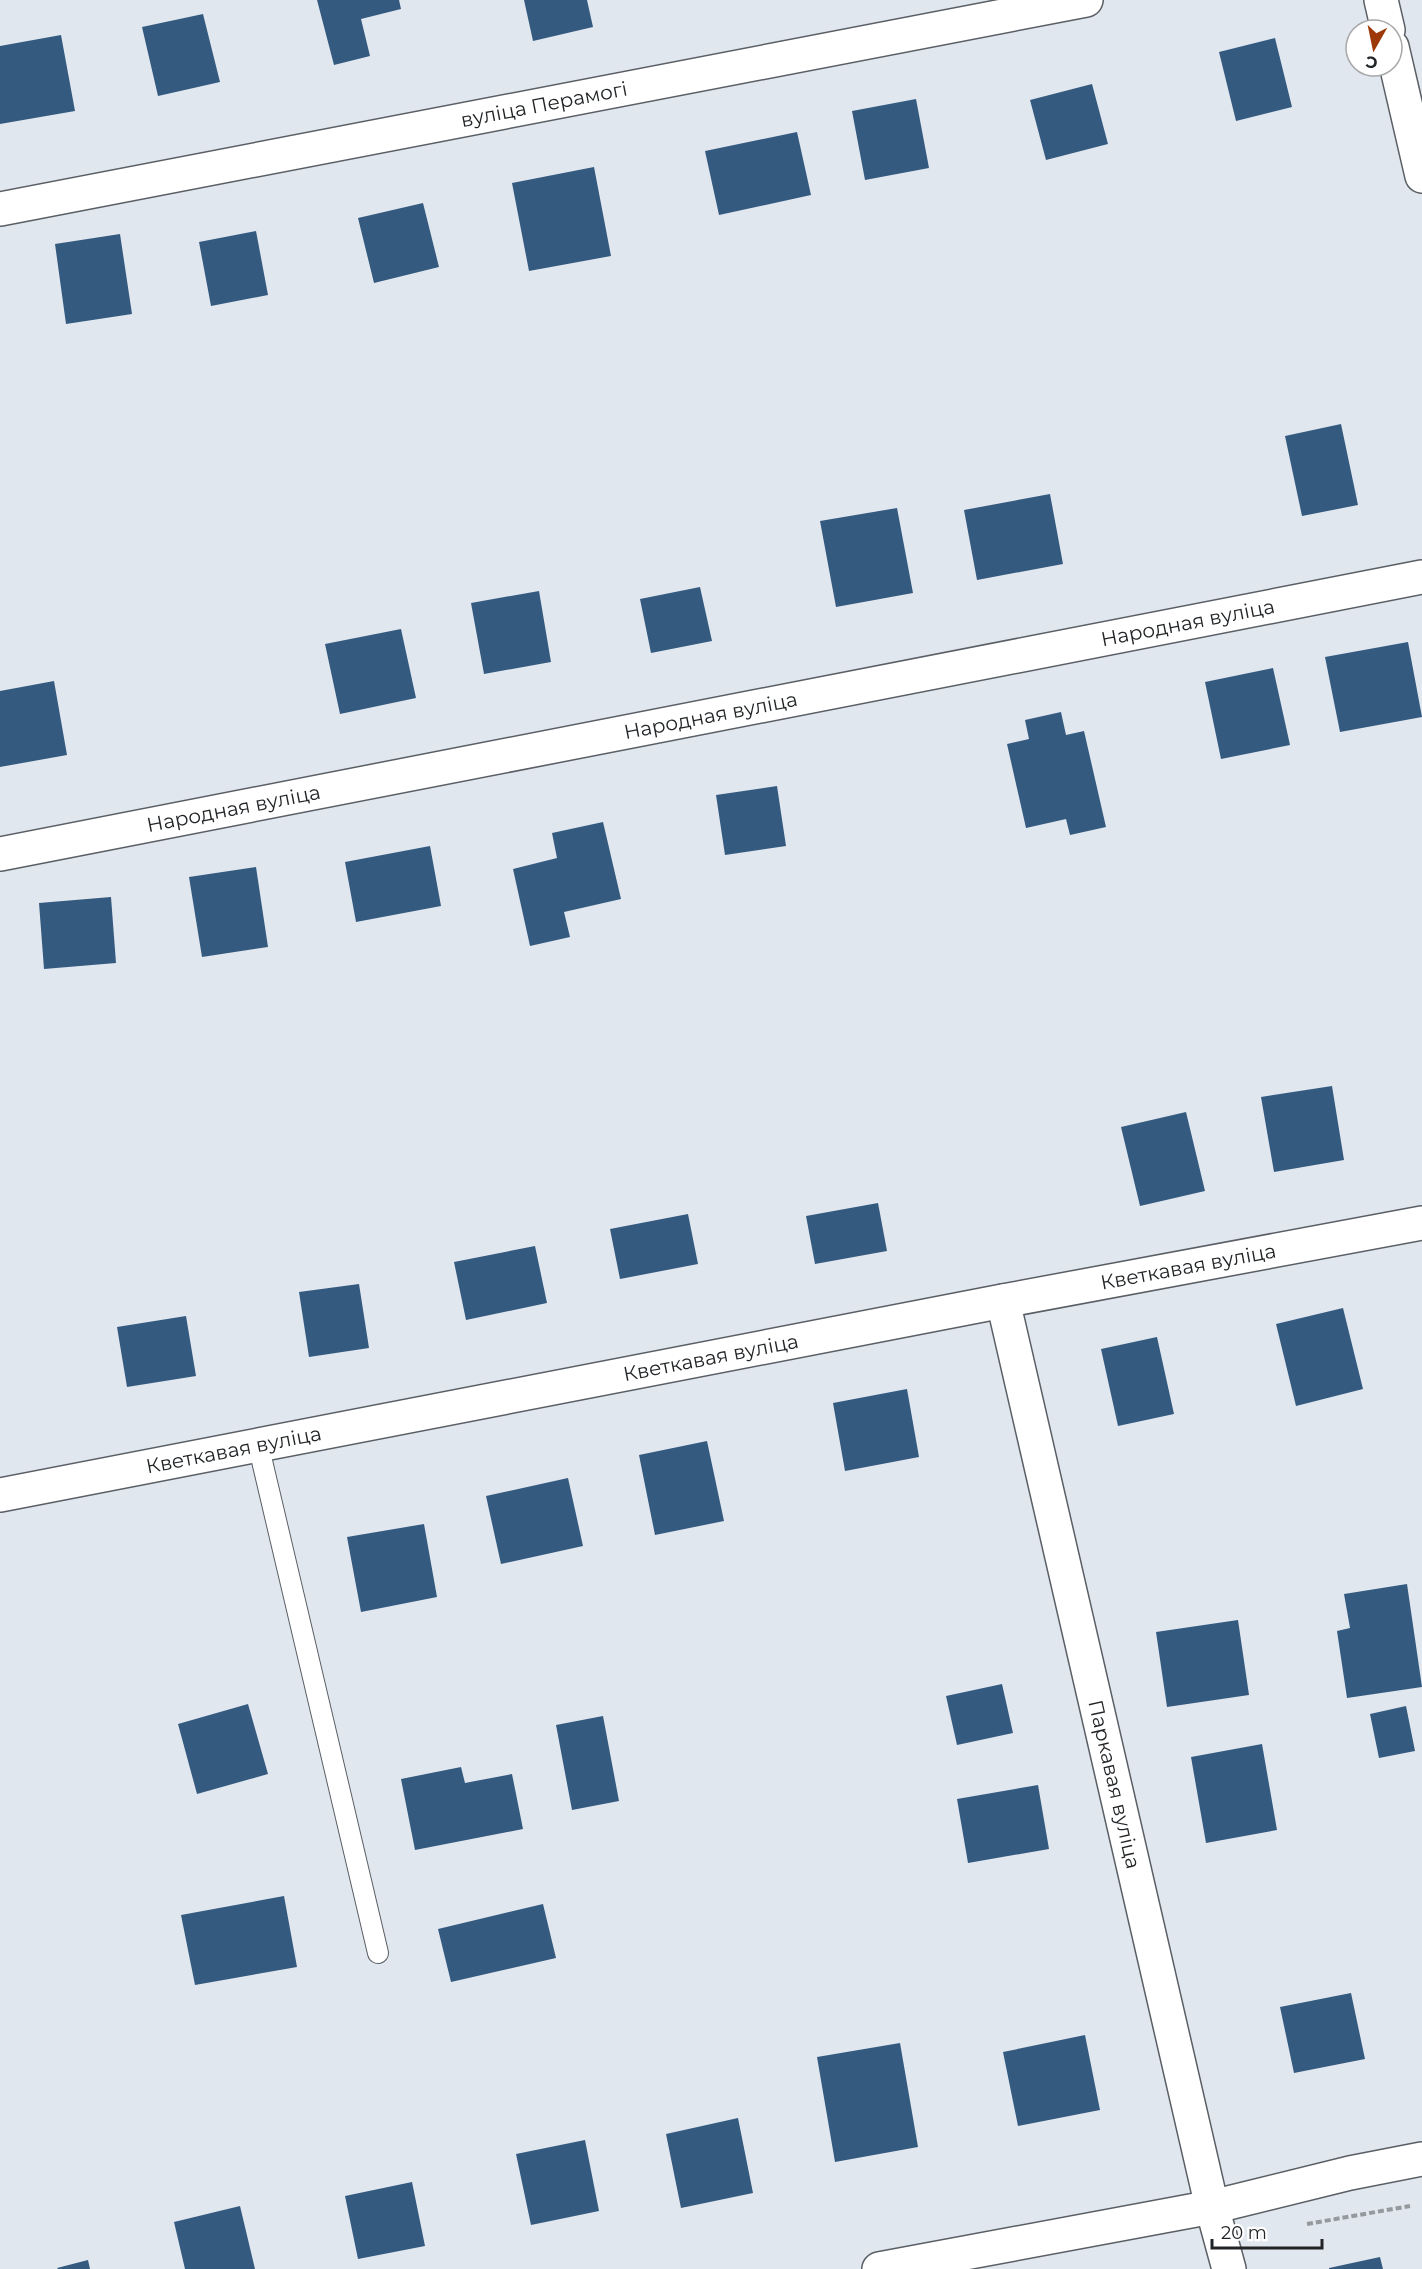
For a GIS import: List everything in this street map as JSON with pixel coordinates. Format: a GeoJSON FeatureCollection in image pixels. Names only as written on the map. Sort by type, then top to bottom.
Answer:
{"type":"FeatureCollection","features":[{"type":"Feature","properties":{"kind":"street","name":"вуліца Перамогі"},"geometry":{"type":"LineString","coordinates":[[0,209],[1086,0]]}},
{"type":"Feature","properties":{"kind":"street"},"geometry":{"type":"LineString","coordinates":[[1381,0],[1385,18]]}},
{"type":"Feature","properties":{"kind":"street"},"geometry":{"type":"LineString","coordinates":[[1399,78],[1422,176]]}},
{"type":"Feature","properties":{"kind":"street","name":"Народная вуліца"},"geometry":{"type":"LineString","coordinates":[[0,854],[1422,577]]}},
{"type":"Feature","properties":{"kind":"street","name":"Кветкавая вуліца"},"geometry":{"type":"LineString","coordinates":[[0,1495],[1003,1301],[1422,1223]]}},
{"type":"Feature","properties":{"kind":"street","name":"Паркавая вуліца"},"geometry":{"type":"LineString","coordinates":[[1003,1301],[1212,2207],[1229,2269]]}},
{"type":"Feature","properties":{"kind":"street"},"geometry":{"type":"LineString","coordinates":[[879,2269],[1212,2207],[1350,2173],[1422,2159]]}},
{"type":"Feature","properties":{"kind":"lane"},"geometry":{"type":"LineString","coordinates":[[258,1444],[378,1953]]}},
{"type":"Feature","properties":{"kind":"path"},"geometry":{"type":"LineString","coordinates":[[1307,2224],[1410,2206]]}},
{"type":"Feature","properties":{"kind":"building"},"geometry":{"type":"Polygon","coordinates":[[[317,0],[399,0],[401,9],[361,19],[370,56],[334,65],[317,0]]]}},
{"type":"Feature","properties":{"kind":"building"},"geometry":{"type":"Polygon","coordinates":[[[524,0],[587,0],[593,27],[533,41],[524,0]]]}},
{"type":"Feature","properties":{"kind":"building"},"geometry":{"type":"Polygon","coordinates":[[[203,14],[220,82],[158,96],[142,27],[203,14]]]}},
{"type":"Feature","properties":{"kind":"building"},"geometry":{"type":"Polygon","coordinates":[[[61,35],[75,111],[0,124],[0,46],[61,35]]]}},
{"type":"Feature","properties":{"kind":"building"},"geometry":{"type":"Polygon","coordinates":[[[1275,38],[1292,107],[1236,121],[1219,52],[1275,38]]]}},
{"type":"Feature","properties":{"kind":"building"},"geometry":{"type":"Polygon","coordinates":[[[1092,84],[1108,144],[1046,160],[1030,100],[1092,84]]]}},
{"type":"Feature","properties":{"kind":"building"},"geometry":{"type":"Polygon","coordinates":[[[916,99],[929,168],[865,180],[852,111],[916,99]]]}},
{"type":"Feature","properties":{"kind":"building"},"geometry":{"type":"Polygon","coordinates":[[[797,132],[811,195],[719,215],[705,151],[797,132]]]}},
{"type":"Feature","properties":{"kind":"building"},"geometry":{"type":"Polygon","coordinates":[[[594,167],[611,256],[529,271],[512,183],[594,167]]]}},
{"type":"Feature","properties":{"kind":"building"},"geometry":{"type":"Polygon","coordinates":[[[423,203],[439,267],[374,283],[358,218],[423,203]]]}},
{"type":"Feature","properties":{"kind":"building"},"geometry":{"type":"Polygon","coordinates":[[[256,231],[268,295],[211,306],[199,242],[256,231]]]}},
{"type":"Feature","properties":{"kind":"building"},"geometry":{"type":"Polygon","coordinates":[[[120,234],[132,314],[66,324],[55,244],[120,234]]]}},
{"type":"Feature","properties":{"kind":"building"},"geometry":{"type":"Polygon","coordinates":[[[1341,424],[1358,505],[1302,516],[1285,436],[1341,424]]]}},
{"type":"Feature","properties":{"kind":"building"},"geometry":{"type":"Polygon","coordinates":[[[1050,494],[1063,564],[977,580],[964,510],[1050,494]]]}},
{"type":"Feature","properties":{"kind":"building"},"geometry":{"type":"Polygon","coordinates":[[[897,508],[913,593],[836,607],[820,521],[897,508]]]}},
{"type":"Feature","properties":{"kind":"building"},"geometry":{"type":"Polygon","coordinates":[[[700,587],[712,641],[651,653],[640,599],[700,587]]]}},
{"type":"Feature","properties":{"kind":"building"},"geometry":{"type":"Polygon","coordinates":[[[539,591],[551,662],[484,674],[471,603],[539,591]]]}},
{"type":"Feature","properties":{"kind":"building"},"geometry":{"type":"Polygon","coordinates":[[[401,629],[416,698],[340,714],[325,644],[401,629]]]}},
{"type":"Feature","properties":{"kind":"building"},"geometry":{"type":"Polygon","coordinates":[[[1408,642],[1422,717],[1340,732],[1325,657],[1408,642]]]}},
{"type":"Feature","properties":{"kind":"building"},"geometry":{"type":"Polygon","coordinates":[[[1273,668],[1290,745],[1221,759],[1205,682],[1273,668]]]}},
{"type":"Feature","properties":{"kind":"building"},"geometry":{"type":"Polygon","coordinates":[[[54,681],[67,755],[0,767],[0,691],[54,681]]]}},
{"type":"Feature","properties":{"kind":"building"},"geometry":{"type":"Polygon","coordinates":[[[1061,712],[1066,735],[1084,731],[1106,827],[1070,835],[1066,819],[1026,828],[1007,744],[1029,739],[1025,720],[1061,712]]]}},
{"type":"Feature","properties":{"kind":"building"},"geometry":{"type":"Polygon","coordinates":[[[777,786],[786,846],[725,855],[716,795],[777,786]]]}},
{"type":"Feature","properties":{"kind":"building"},"geometry":{"type":"Polygon","coordinates":[[[603,822],[621,899],[564,912],[570,937],[530,946],[513,869],[557,858],[552,833],[603,822]]]}},
{"type":"Feature","properties":{"kind":"building"},"geometry":{"type":"Polygon","coordinates":[[[430,846],[441,906],[356,922],[345,862],[430,846]]]}},
{"type":"Feature","properties":{"kind":"building"},"geometry":{"type":"Polygon","coordinates":[[[256,867],[268,947],[202,957],[189,877],[256,867]]]}},
{"type":"Feature","properties":{"kind":"building"},"geometry":{"type":"Polygon","coordinates":[[[111,897],[116,963],[44,969],[39,903],[111,897]]]}},
{"type":"Feature","properties":{"kind":"building"},"geometry":{"type":"Polygon","coordinates":[[[1332,1086],[1344,1160],[1274,1172],[1261,1097],[1332,1086]]]}},
{"type":"Feature","properties":{"kind":"building"},"geometry":{"type":"Polygon","coordinates":[[[1186,1112],[1205,1191],[1140,1206],[1121,1127],[1186,1112]]]}},
{"type":"Feature","properties":{"kind":"building"},"geometry":{"type":"Polygon","coordinates":[[[878,1203],[887,1251],[815,1264],[806,1216],[878,1203]]]}},
{"type":"Feature","properties":{"kind":"building"},"geometry":{"type":"Polygon","coordinates":[[[688,1214],[698,1264],[620,1279],[610,1229],[688,1214]]]}},
{"type":"Feature","properties":{"kind":"building"},"geometry":{"type":"Polygon","coordinates":[[[535,1246],[547,1303],[466,1320],[454,1262],[535,1246]]]}},
{"type":"Feature","properties":{"kind":"building"},"geometry":{"type":"Polygon","coordinates":[[[359,1284],[369,1348],[309,1357],[299,1292],[359,1284]]]}},
{"type":"Feature","properties":{"kind":"building"},"geometry":{"type":"Polygon","coordinates":[[[1343,1308],[1363,1389],[1296,1406],[1276,1324],[1343,1308]]]}},
{"type":"Feature","properties":{"kind":"building"},"geometry":{"type":"Polygon","coordinates":[[[186,1316],[196,1376],[127,1387],[117,1327],[186,1316]]]}},
{"type":"Feature","properties":{"kind":"building"},"geometry":{"type":"Polygon","coordinates":[[[1157,1337],[1174,1414],[1118,1426],[1101,1349],[1157,1337]]]}},
{"type":"Feature","properties":{"kind":"building"},"geometry":{"type":"Polygon","coordinates":[[[907,1389],[919,1457],[845,1471],[833,1403],[907,1389]]]}},
{"type":"Feature","properties":{"kind":"building"},"geometry":{"type":"Polygon","coordinates":[[[707,1441],[724,1521],[655,1535],[639,1455],[707,1441]]]}},
{"type":"Feature","properties":{"kind":"building"},"geometry":{"type":"Polygon","coordinates":[[[568,1478],[583,1546],[501,1564],[486,1496],[568,1478]]]}},
{"type":"Feature","properties":{"kind":"building"},"geometry":{"type":"Polygon","coordinates":[[[424,1524],[437,1597],[361,1612],[347,1537],[424,1524]]]}},
{"type":"Feature","properties":{"kind":"building"},"geometry":{"type":"Polygon","coordinates":[[[1407,1584],[1422,1687],[1347,1698],[1337,1631],[1350,1628],[1344,1594],[1407,1584]]]}},
{"type":"Feature","properties":{"kind":"building"},"geometry":{"type":"Polygon","coordinates":[[[1238,1620],[1249,1695],[1167,1707],[1156,1632],[1238,1620]]]}},
{"type":"Feature","properties":{"kind":"building"},"geometry":{"type":"Polygon","coordinates":[[[1002,1684],[1013,1733],[957,1745],[946,1696],[1002,1684]]]}},
{"type":"Feature","properties":{"kind":"building"},"geometry":{"type":"Polygon","coordinates":[[[248,1704],[268,1774],[197,1794],[178,1724],[248,1704]]]}},
{"type":"Feature","properties":{"kind":"building"},"geometry":{"type":"Polygon","coordinates":[[[1406,1706],[1415,1751],[1379,1758],[1370,1714],[1406,1706]]]}},
{"type":"Feature","properties":{"kind":"building"},"geometry":{"type":"Polygon","coordinates":[[[603,1716],[619,1801],[572,1810],[556,1725],[603,1716]]]}},
{"type":"Feature","properties":{"kind":"building"},"geometry":{"type":"Polygon","coordinates":[[[1262,1744],[1277,1830],[1206,1843],[1191,1757],[1262,1744]]]}},
{"type":"Feature","properties":{"kind":"building"},"geometry":{"type":"Polygon","coordinates":[[[461,1767],[465,1783],[512,1774],[523,1829],[415,1850],[401,1779],[461,1767]]]}},
{"type":"Feature","properties":{"kind":"building"},"geometry":{"type":"Polygon","coordinates":[[[1038,1785],[1049,1849],[968,1863],[957,1799],[1038,1785]]]}},
{"type":"Feature","properties":{"kind":"building"},"geometry":{"type":"Polygon","coordinates":[[[284,1896],[297,1967],[195,1985],[181,1915],[284,1896]]]}},
{"type":"Feature","properties":{"kind":"building"},"geometry":{"type":"Polygon","coordinates":[[[543,1904],[556,1958],[451,1982],[438,1929],[543,1904]]]}},
{"type":"Feature","properties":{"kind":"building"},"geometry":{"type":"Polygon","coordinates":[[[1351,1993],[1365,2059],[1294,2073],[1280,2007],[1351,1993]]]}},
{"type":"Feature","properties":{"kind":"building"},"geometry":{"type":"Polygon","coordinates":[[[1085,2035],[1100,2110],[1018,2126],[1003,2052],[1085,2035]]]}},
{"type":"Feature","properties":{"kind":"building"},"geometry":{"type":"Polygon","coordinates":[[[900,2043],[918,2147],[835,2162],[817,2057],[900,2043]]]}},
{"type":"Feature","properties":{"kind":"building"},"geometry":{"type":"Polygon","coordinates":[[[738,2118],[753,2193],[681,2208],[666,2134],[738,2118]]]}},
{"type":"Feature","properties":{"kind":"building"},"geometry":{"type":"Polygon","coordinates":[[[585,2140],[599,2211],[531,2225],[516,2154],[585,2140]]]}},
{"type":"Feature","properties":{"kind":"building"},"geometry":{"type":"Polygon","coordinates":[[[412,2182],[425,2246],[358,2259],[345,2196],[412,2182]]]}},
{"type":"Feature","properties":{"kind":"building"},"geometry":{"type":"Polygon","coordinates":[[[240,2206],[255,2269],[185,2269],[174,2222],[240,2206]]]}},
{"type":"Feature","properties":{"kind":"building"},"geometry":{"type":"Polygon","coordinates":[[[1380,2257],[1383,2269],[1329,2269],[1329,2268],[1380,2257]]]}},
{"type":"Feature","properties":{"kind":"building"},"geometry":{"type":"Polygon","coordinates":[[[88,2260],[90,2269],[57,2268],[88,2260]]]}}]}
